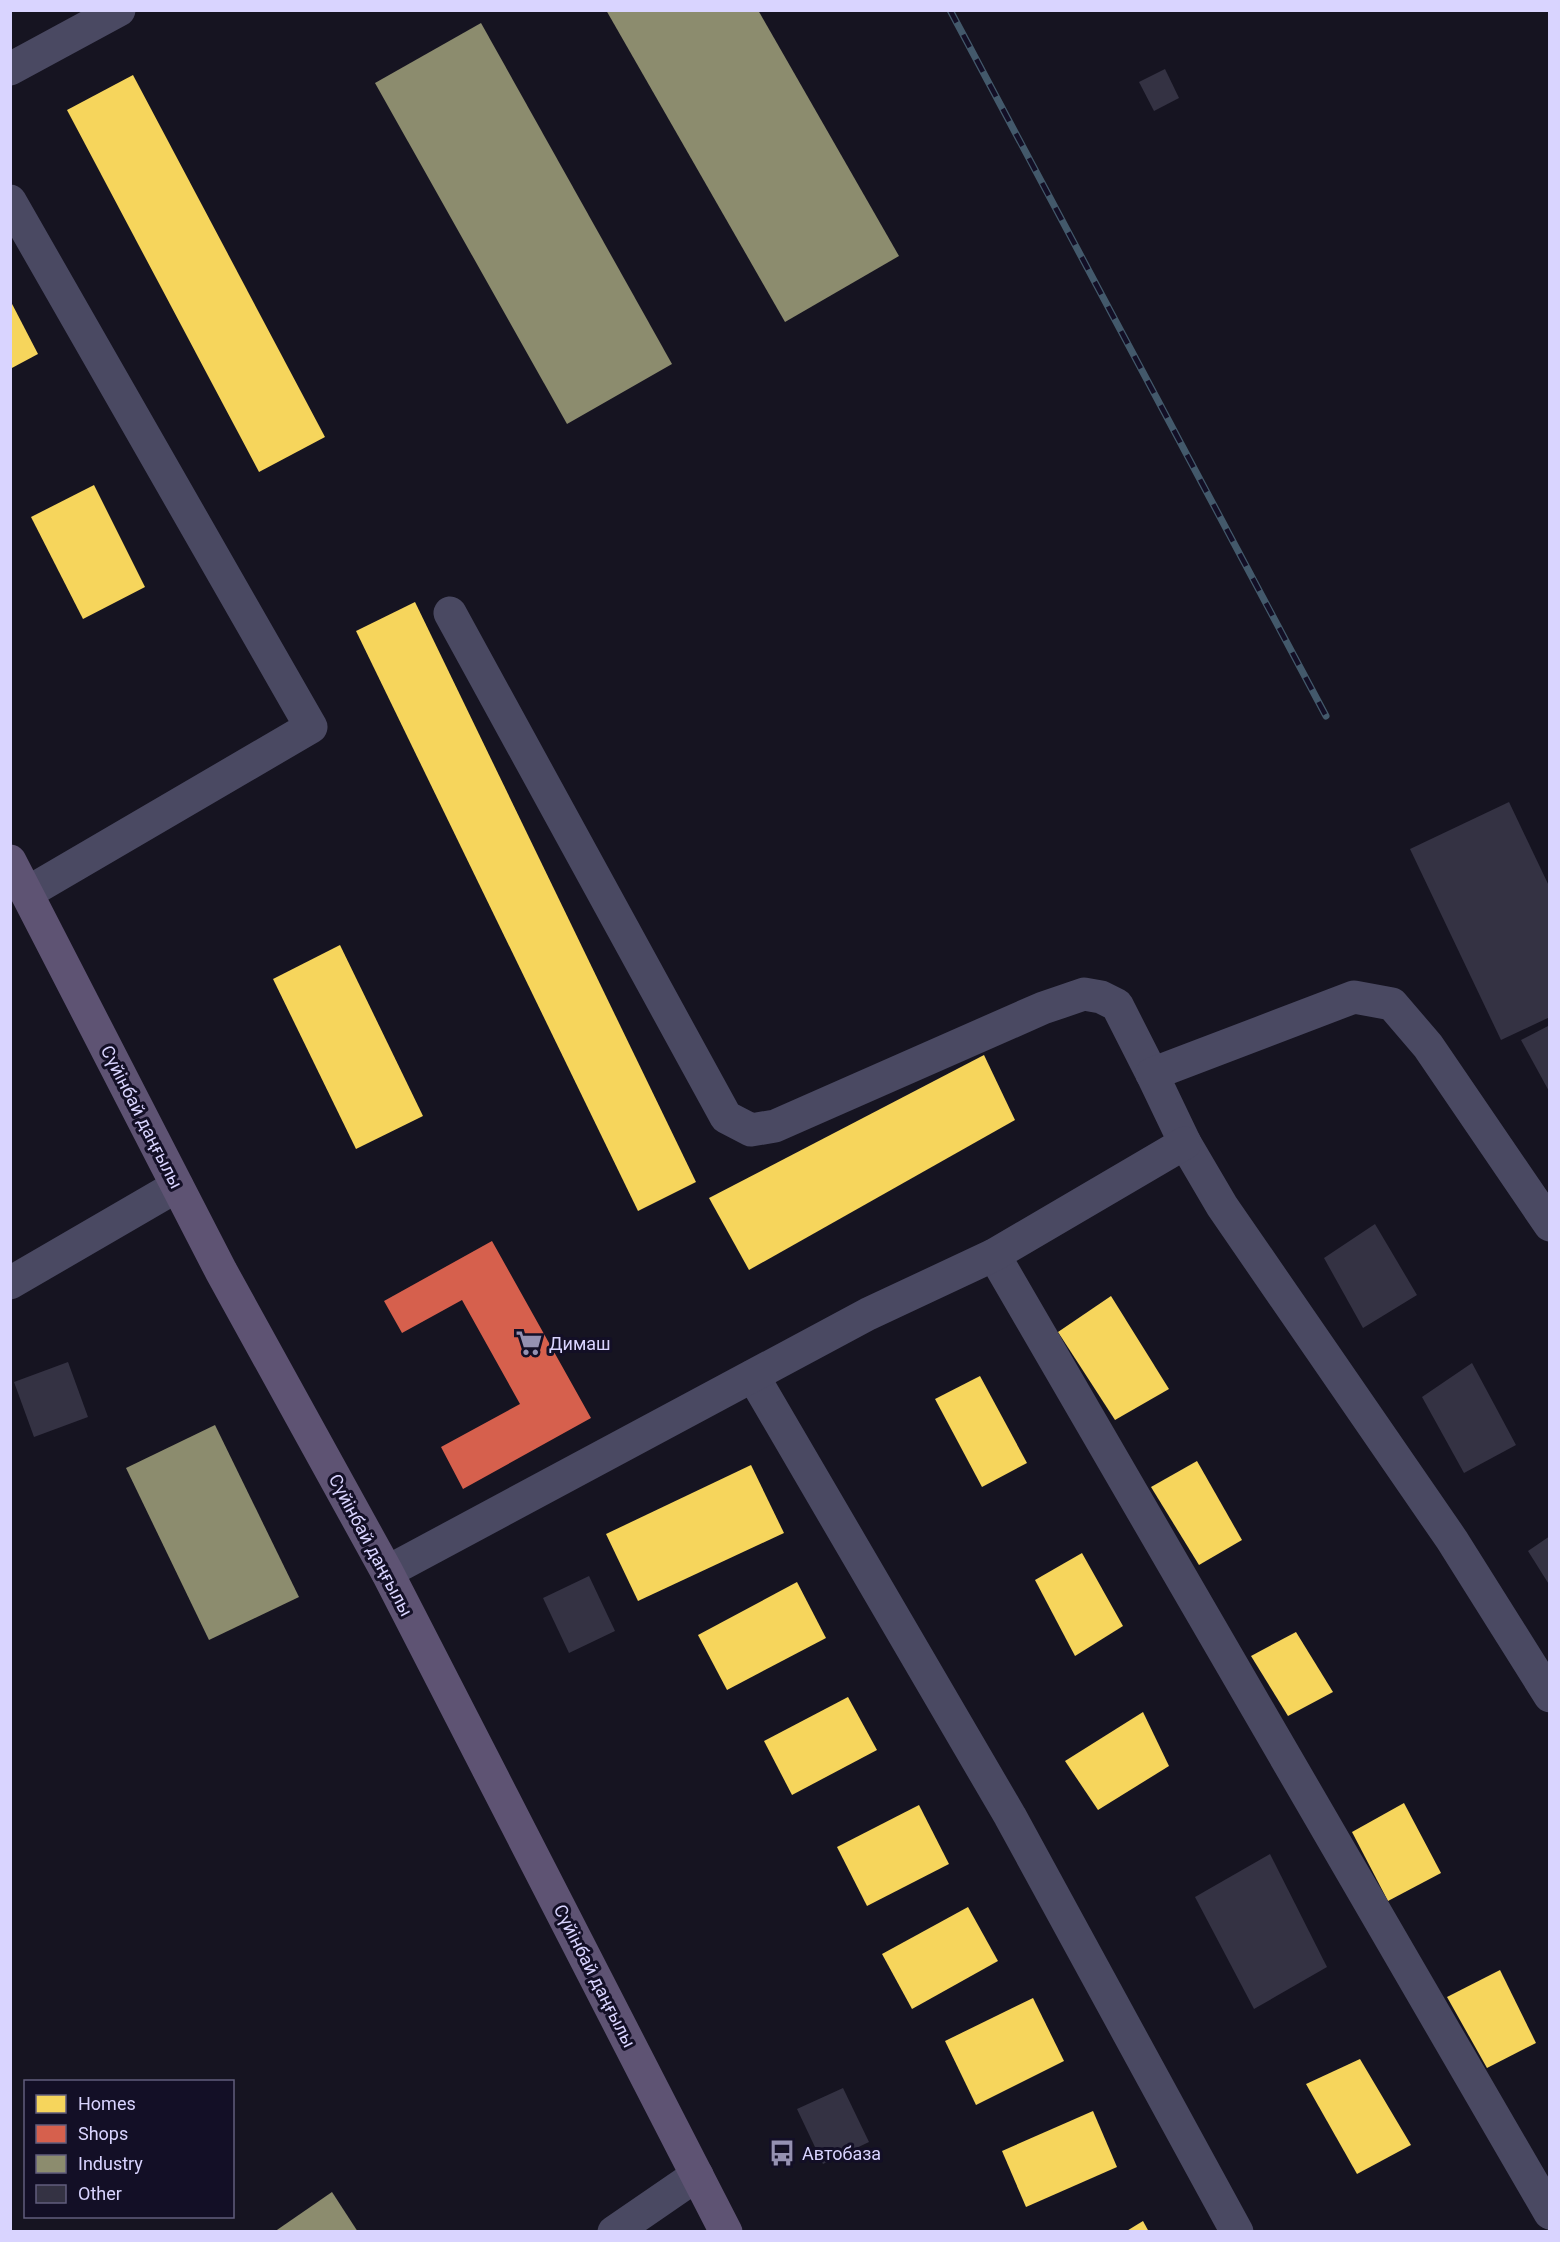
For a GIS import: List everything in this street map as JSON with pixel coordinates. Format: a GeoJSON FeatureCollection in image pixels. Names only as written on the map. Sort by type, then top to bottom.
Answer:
{"type":"FeatureCollection","features":[{"type":"Feature","properties":{"kind":"main road","name":"Сүйінбай даңғылы"},"geometry":{"type":"LineString","coordinates":[[10,861],[221,1271],[387,1572],[726,2232]]}},
{"type":"Feature","properties":{"kind":"street"},"geometry":{"type":"LineString","coordinates":[[10,69],[118,10]]}},
{"type":"Feature","properties":{"kind":"street"},"geometry":{"type":"LineString","coordinates":[[10,201],[311,727],[27,893]]}},
{"type":"Feature","properties":{"kind":"street"},"geometry":{"type":"LineString","coordinates":[[450,612],[726,1117],[751,1130],[775,1126],[1043,1008],[1083,994],[1117,1005],[1185,1143],[1241,1234],[1452,1540],[1550,1696]]}},
{"type":"Feature","properties":{"kind":"street"},"geometry":{"type":"LineString","coordinates":[[1152,1074],[1354,997],[1392,1004],[1428,1046],[1550,1225]]}},
{"type":"Feature","properties":{"kind":"street"},"geometry":{"type":"LineString","coordinates":[[387,1572],[868,1314],[994,1254],[1185,1143]]}},
{"type":"Feature","properties":{"kind":"street"},"geometry":{"type":"LineString","coordinates":[[10,1283],[177,1186]]}},
{"type":"Feature","properties":{"kind":"street"},"geometry":{"type":"LineString","coordinates":[[994,1254],[1550,2213]]}},
{"type":"Feature","properties":{"kind":"street"},"geometry":{"type":"LineString","coordinates":[[753,1376],[1010,1816],[1238,2232]]}},
{"type":"Feature","properties":{"kind":"street"},"geometry":{"type":"LineString","coordinates":[[614,2232],[697,2175]]}},
{"type":"Feature","properties":{"kind":"building: Homes"},"geometry":{"type":"Polygon","coordinates":[[[133,75],[325,437],[259,472],[67,110],[133,75]]]}},
{"type":"Feature","properties":{"kind":"building: Homes"},"geometry":{"type":"Polygon","coordinates":[[[10,300],[38,354],[10,369],[10,300]]]}},
{"type":"Feature","properties":{"kind":"building: Homes"},"geometry":{"type":"Polygon","coordinates":[[[94,485],[145,587],[83,619],[31,517],[94,485]]]}},
{"type":"Feature","properties":{"kind":"building: Homes"},"geometry":{"type":"Polygon","coordinates":[[[415,602],[696,1182],[638,1211],[356,631],[415,602]]]}},
{"type":"Feature","properties":{"kind":"building: Homes"},"geometry":{"type":"Polygon","coordinates":[[[340,945],[423,1116],[356,1149],[273,979],[340,945]]]}},
{"type":"Feature","properties":{"kind":"building: Homes"},"geometry":{"type":"Polygon","coordinates":[[[984,1055],[1015,1120],[749,1270],[709,1198],[984,1055]]]}},
{"type":"Feature","properties":{"kind":"building: Homes"},"geometry":{"type":"Polygon","coordinates":[[[1111,1296],[1169,1389],[1115,1420],[1058,1332],[1111,1296]]]}},
{"type":"Feature","properties":{"kind":"building: Homes"},"geometry":{"type":"Polygon","coordinates":[[[980,1376],[1027,1463],[982,1487],[935,1399],[980,1376]]]}},
{"type":"Feature","properties":{"kind":"building: Homes"},"geometry":{"type":"Polygon","coordinates":[[[1197,1461],[1242,1540],[1199,1565],[1151,1487],[1197,1461]]]}},
{"type":"Feature","properties":{"kind":"building: Homes"},"geometry":{"type":"Polygon","coordinates":[[[751,1465],[784,1533],[638,1601],[606,1534],[751,1465]]]}},
{"type":"Feature","properties":{"kind":"building: Homes"},"geometry":{"type":"Polygon","coordinates":[[[1082,1553],[1123,1626],[1075,1656],[1035,1580],[1082,1553]]]}},
{"type":"Feature","properties":{"kind":"building: Homes"},"geometry":{"type":"Polygon","coordinates":[[[797,1582],[826,1638],[727,1690],[698,1635],[797,1582]]]}},
{"type":"Feature","properties":{"kind":"building: Homes"},"geometry":{"type":"Polygon","coordinates":[[[1296,1632],[1333,1692],[1288,1716],[1251,1656],[1296,1632]]]}},
{"type":"Feature","properties":{"kind":"building: Homes"},"geometry":{"type":"Polygon","coordinates":[[[848,1697],[877,1750],[792,1795],[764,1741],[848,1697]]]}},
{"type":"Feature","properties":{"kind":"building: Homes"},"geometry":{"type":"Polygon","coordinates":[[[1143,1712],[1169,1766],[1098,1810],[1065,1761],[1143,1712]]]}},
{"type":"Feature","properties":{"kind":"building: Homes"},"geometry":{"type":"Polygon","coordinates":[[[1404,1803],[1441,1873],[1388,1901],[1352,1832],[1404,1803]]]}},
{"type":"Feature","properties":{"kind":"building: Homes"},"geometry":{"type":"Polygon","coordinates":[[[919,1805],[949,1864],[867,1906],[837,1847],[919,1805]]]}},
{"type":"Feature","properties":{"kind":"building: Homes"},"geometry":{"type":"Polygon","coordinates":[[[968,1907],[998,1961],[912,2009],[882,1954],[968,1907]]]}},
{"type":"Feature","properties":{"kind":"building: Homes"},"geometry":{"type":"Polygon","coordinates":[[[1500,1970],[1536,2043],[1487,2068],[1447,1997],[1500,1970]]]}},
{"type":"Feature","properties":{"kind":"building: Homes"},"geometry":{"type":"Polygon","coordinates":[[[1033,1998],[1064,2061],[976,2105],[945,2041],[1033,1998]]]}},
{"type":"Feature","properties":{"kind":"building: Homes"},"geometry":{"type":"Polygon","coordinates":[[[1360,2059],[1411,2145],[1357,2174],[1306,2084],[1360,2059]]]}},
{"type":"Feature","properties":{"kind":"building: Homes"},"geometry":{"type":"Polygon","coordinates":[[[1093,2111],[1117,2167],[1026,2207],[1002,2151],[1093,2111]]]}},
{"type":"Feature","properties":{"kind":"building: Homes"},"geometry":{"type":"Polygon","coordinates":[[[1143,2221],[1149,2232],[1125,2232],[1143,2221]]]}},
{"type":"Feature","properties":{"kind":"building: Shops"},"geometry":{"type":"Polygon","coordinates":[[[492,1241],[591,1418],[463,1489],[441,1447],[520,1404],[462,1300],[402,1333],[384,1301],[492,1241]]]}},
{"type":"Feature","properties":{"kind":"building: Industry"},"geometry":{"type":"Polygon","coordinates":[[[606,10],[758,10],[899,256],[785,322],[606,10]]]}},
{"type":"Feature","properties":{"kind":"building: Industry"},"geometry":{"type":"Polygon","coordinates":[[[481,23],[672,364],[567,424],[375,83],[481,23]]]}},
{"type":"Feature","properties":{"kind":"building: Industry"},"geometry":{"type":"Polygon","coordinates":[[[215,1425],[299,1597],[209,1640],[126,1468],[215,1425]]]}},
{"type":"Feature","properties":{"kind":"building: Industry"},"geometry":{"type":"Polygon","coordinates":[[[332,2192],[358,2232],[274,2232],[332,2192]]]}},
{"type":"Feature","properties":{"kind":"building: Other"},"geometry":{"type":"Polygon","coordinates":[[[1165,69],[1179,98],[1154,111],[1139,82],[1165,69]]]}},
{"type":"Feature","properties":{"kind":"building: Other"},"geometry":{"type":"Polygon","coordinates":[[[1509,802],[1550,888],[1550,1017],[1501,1040],[1410,849],[1509,802]]]}},
{"type":"Feature","properties":{"kind":"building: Other"},"geometry":{"type":"Polygon","coordinates":[[[1550,1025],[1550,1093],[1521,1040],[1550,1025]]]}},
{"type":"Feature","properties":{"kind":"building: Other"},"geometry":{"type":"Polygon","coordinates":[[[1375,1224],[1417,1295],[1363,1328],[1324,1258],[1375,1224]]]}},
{"type":"Feature","properties":{"kind":"building: Other"},"geometry":{"type":"Polygon","coordinates":[[[68,1362],[88,1417],[34,1437],[14,1382],[68,1362]]]}},
{"type":"Feature","properties":{"kind":"building: Other"},"geometry":{"type":"Polygon","coordinates":[[[1472,1363],[1516,1445],[1464,1473],[1422,1397],[1472,1363]]]}},
{"type":"Feature","properties":{"kind":"building: Other"},"geometry":{"type":"Polygon","coordinates":[[[1550,1536],[1550,1586],[1528,1551],[1550,1536]]]}},
{"type":"Feature","properties":{"kind":"building: Other"},"geometry":{"type":"Polygon","coordinates":[[[589,1576],[615,1631],[569,1653],[543,1598],[589,1576]]]}},
{"type":"Feature","properties":{"kind":"building: Other"},"geometry":{"type":"Polygon","coordinates":[[[1270,1854],[1327,1967],[1254,2009],[1195,1897],[1270,1854]]]}},
{"type":"Feature","properties":{"kind":"building: Other"},"geometry":{"type":"Polygon","coordinates":[[[843,2088],[869,2142],[823,2164],[797,2109],[843,2088]]]}},
{"type":"Feature","properties":{"kind":"railway"},"geometry":{"type":"LineString","coordinates":[[950,10],[1326,716]]}},
{"type":"Feature","properties":{"kind":"place","name":"Димаш"},"geometry":{"type":"Point","coordinates":[529,1343]}},
{"type":"Feature","properties":{"kind":"place","name":"Автобаза"},"geometry":{"type":"Point","coordinates":[782,2153]}}]}
